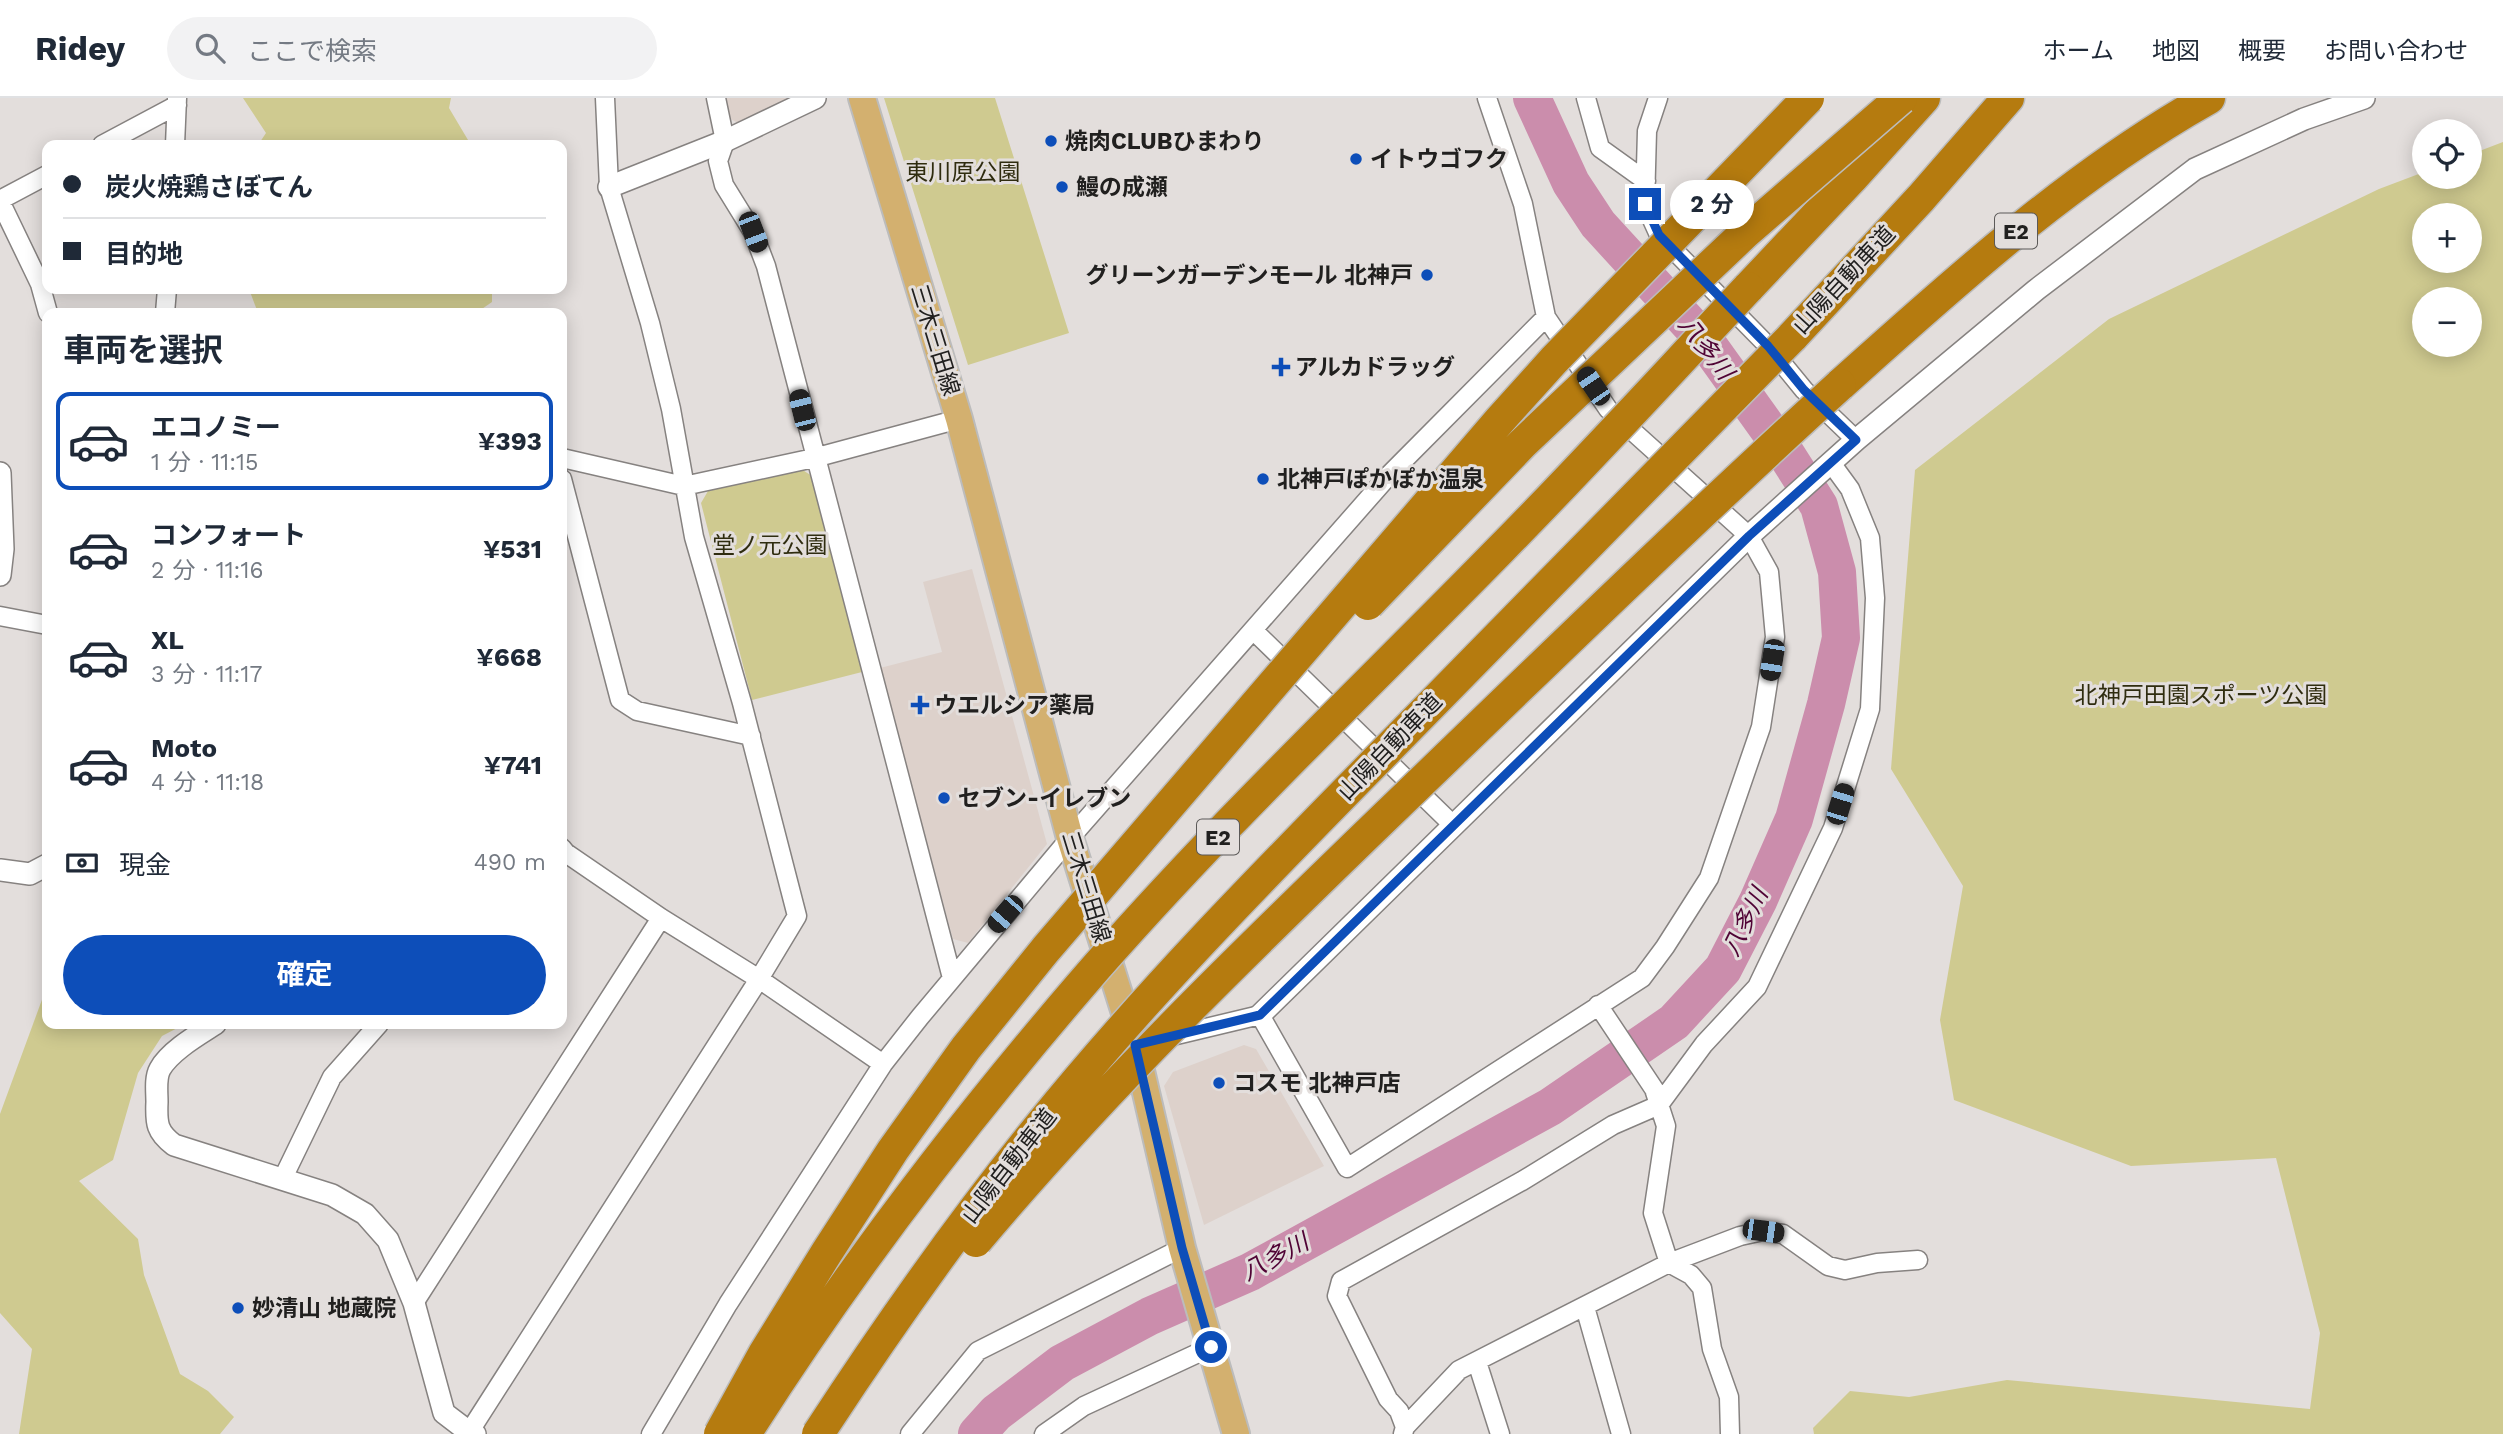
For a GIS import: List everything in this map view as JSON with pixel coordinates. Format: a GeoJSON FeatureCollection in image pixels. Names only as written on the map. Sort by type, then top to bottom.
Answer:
{"type":"FeatureCollection","features":[{"type":"Feature","properties":{"kind":"highway"},"geometry":{"type":"LineString","coordinates":[[1139,842],[1500,419],[1808,98]]}},
{"type":"Feature","properties":{"kind":"highway","name":"E2"},"geometry":{"type":"LineString","coordinates":[[720,1434],[764,1354],[893,1150],[974,1038],[1046,948],[1139,842],[1522,444],[1745,233],[1901,98]]}},
{"type":"Feature","properties":{"kind":"highway","name":"E2"},"geometry":{"type":"LineString","coordinates":[[744,1434],[848,1280],[921,1180],[1081,985],[1261,790],[1503,547],[1852,178],[1924,98]]}},
{"type":"Feature","properties":{"kind":"highway","name":"山陽自動車道"},"geometry":{"type":"LineString","coordinates":[[818,1434],[870,1354],[953,1238],[1040,1126],[1142,1007],[1259,880],[1792,337],[2008,98]]}},
{"type":"Feature","properties":{"kind":"highway","name":"E2"},"geometry":{"type":"LineString","coordinates":[[835,1434],[885,1361],[971,1247],[1044,1161],[1209,987],[1723,492],[1840,385],[2016,230],[2092,173],[2209,98]]}},
{"type":"Feature","properties":{"kind":"main road","name":"三木三田線"},"geometry":{"type":"LineString","coordinates":[[862,98],[959,419],[1070,838],[1135,1045],[1183,1253],[1236,1434]]}},
{"type":"Feature","properties":{"kind":"street"},"geometry":{"type":"LineString","coordinates":[[208,1029],[186,1044],[161,1068],[158,1075],[156,1119],[162,1135],[174,1145],[332,1195],[365,1214],[388,1240],[414,1303],[443,1413],[470,1433],[797,916],[751,736],[694,537],[671,409],[650,323],[609,187],[605,98]]}},
{"type":"Feature","properties":{"kind":"street"},"geometry":{"type":"LineString","coordinates":[[716,98],[725,141],[718,161],[724,185],[753,232],[766,266],[952,978]]}},
{"type":"Feature","properties":{"kind":"street"},"geometry":{"type":"LineString","coordinates":[[609,187],[725,141],[815,98]]}},
{"type":"Feature","properties":{"kind":"street"},"geometry":{"type":"LineString","coordinates":[[1260,1015],[1347,1168],[1603,1012],[1642,978],[1709,878],[1760,727],[1775,637],[1769,572],[1749,536],[1608,409],[1546,317],[1523,204],[1487,98]]}},
{"type":"Feature","properties":{"kind":"street"},"geometry":{"type":"LineString","coordinates":[[1586,98],[1600,148],[1646,181]]}},
{"type":"Feature","properties":{"kind":"street"},"geometry":{"type":"LineString","coordinates":[[1658,98],[1647,131],[1645,204],[1659,235],[1768,346],[1804,390],[1856,440]]}},
{"type":"Feature","properties":{"kind":"street"},"geometry":{"type":"LineString","coordinates":[[1135,1045],[1260,1015],[1749,536],[1856,440],[2036,290],[2195,169],[2304,119],[2364,98]]}},
{"type":"Feature","properties":{"kind":"street"},"geometry":{"type":"LineString","coordinates":[[111,140],[177,102]]}},
{"type":"Feature","properties":{"kind":"street"},"geometry":{"type":"LineString","coordinates":[[175,140],[177,102]]}},
{"type":"Feature","properties":{"kind":"street"},"geometry":{"type":"LineString","coordinates":[[42,178],[0,200],[42,279]]}},
{"type":"Feature","properties":{"kind":"street"},"geometry":{"type":"LineString","coordinates":[[651,1434],[729,1304],[883,1064],[1070,838],[1390,474],[1546,317]]}},
{"type":"Feature","properties":{"kind":"street"},"geometry":{"type":"LineString","coordinates":[[567,459],[684,486],[814,458],[959,419]]}},
{"type":"Feature","properties":{"kind":"street"},"geometry":{"type":"LineString","coordinates":[[1404,1430],[1399,1411],[1388,1399],[1336,1297],[1341,1281],[1522,1181],[1657,1097],[1757,987],[1833,828],[1870,709],[1875,598],[1870,538],[1850,489],[1831,463]]}},
{"type":"Feature","properties":{"kind":"street"},"geometry":{"type":"LineString","coordinates":[[0,473],[3,549],[0,575]]}},
{"type":"Feature","properties":{"kind":"street"},"geometry":{"type":"LineString","coordinates":[[567,497],[620,700],[637,711],[751,736]]}},
{"type":"Feature","properties":{"kind":"street"},"geometry":{"type":"LineString","coordinates":[[0,615],[42,624]]}},
{"type":"Feature","properties":{"kind":"street"},"geometry":{"type":"LineString","coordinates":[[1254,631],[1452,825]]}},
{"type":"Feature","properties":{"kind":"street"},"geometry":{"type":"LineString","coordinates":[[567,855],[759,979],[883,1064]]}},
{"type":"Feature","properties":{"kind":"street"},"geometry":{"type":"LineString","coordinates":[[0,870],[30,874],[42,868]]}},
{"type":"Feature","properties":{"kind":"street"},"geometry":{"type":"LineString","coordinates":[[414,1303],[661,918]]}},
{"type":"Feature","properties":{"kind":"street"},"geometry":{"type":"LineString","coordinates":[[1603,1012],[1657,1097],[1666,1126],[1653,1213],[1669,1263],[1691,1275],[1702,1288],[1712,1349],[1729,1397],[1730,1434]]}},
{"type":"Feature","properties":{"kind":"street"},"geometry":{"type":"LineString","coordinates":[[283,1178],[332,1077],[375,1029]]}},
{"type":"Feature","properties":{"kind":"street"},"geometry":{"type":"LineString","coordinates":[[1404,1430],[1459,1370],[1669,1263],[1740,1236],[1763,1231],[1783,1234],[1828,1266],[1845,1270],[1918,1260]]}},
{"type":"Feature","properties":{"kind":"street"},"geometry":{"type":"LineString","coordinates":[[910,1434],[978,1350],[1183,1253]]}},
{"type":"Feature","properties":{"kind":"street"},"geometry":{"type":"LineString","coordinates":[[1585,1307],[1621,1434]]}},
{"type":"Feature","properties":{"kind":"street"},"geometry":{"type":"LineString","coordinates":[[1044,1434],[1084,1406],[1210,1342]]}},
{"type":"Feature","properties":{"kind":"street"},"geometry":{"type":"LineString","coordinates":[[1477,1362],[1500,1434]]}},
{"type":"Feature","properties":{"kind":"shaded area"},"geometry":{"type":"Polygon","coordinates":[[[724,98],[790,98],[740,124],[729,118],[724,98]]]}},
{"type":"Feature","properties":{"kind":"shaded area"},"geometry":{"type":"Polygon","coordinates":[[[972,569],[1047,844],[968,943],[953,939],[880,668],[942,652],[923,582],[972,569]]]}},
{"type":"Feature","properties":{"kind":"shaded area"},"geometry":{"type":"Polygon","coordinates":[[[1244,1045],[1256,1049],[1324,1166],[1204,1225],[1164,1086],[1173,1072],[1244,1045]]]}},
{"type":"Feature","properties":{"kind":"green space"},"geometry":{"type":"Polygon","coordinates":[[[243,98],[451,98],[449,108],[468,140],[261,140],[266,133],[243,98]]]}},
{"type":"Feature","properties":{"kind":"green space","name":"東川原公園"},"geometry":{"type":"Polygon","coordinates":[[[884,98],[995,98],[1069,333],[968,365],[884,98]]]}},
{"type":"Feature","properties":{"kind":"green space","name":"北神戸田園スポーツ公園"},"geometry":{"type":"Polygon","coordinates":[[[2503,142],[2503,1434],[1814,1434],[1813,1428],[1850,1391],[1909,1397],[2007,1380],[2310,1409],[2320,1333],[2276,1158],[2131,1166],[1954,1100],[1940,1020],[1963,886],[1891,769],[1915,470],[2109,319],[2379,189],[2412,177],[2412,189],[2482,189],[2482,150],[2503,142]]]}},
{"type":"Feature","properties":{"kind":"green space"},"geometry":{"type":"Polygon","coordinates":[[[251,294],[492,294],[492,302],[483,308],[256,308],[251,294]]]}},
{"type":"Feature","properties":{"kind":"green space","name":"堂ノ元公園"},"geometry":{"type":"Polygon","coordinates":[[[801,469],[812,476],[862,672],[752,700],[701,503],[708,491],[801,469]]]}},
{"type":"Feature","properties":{"kind":"green space"},"geometry":{"type":"Polygon","coordinates":[[[42,1000],[42,1029],[175,1029],[162,1036],[138,1073],[113,1160],[79,1181],[138,1239],[144,1275],[180,1374],[208,1391],[234,1417],[220,1434],[19,1434],[32,1349],[0,1313],[0,1114],[42,1000]]]}},
{"type":"Feature","properties":{"kind":"waterway","name":"八多川"},"geometry":{"type":"LineString","coordinates":[[977,1434],[996,1413],[1062,1363],[1150,1316],[1250,1272],[1550,1107],[1674,1022],[1723,969],[1758,901],[1794,819],[1841,638],[1837,572],[1819,506],[1784,451],[1706,342],[1598,224],[1571,183],[1532,98]]}},
{"type":"Feature","properties":{"kind":"place","name":"焼肉CLUBひまわり"},"geometry":{"type":"Point","coordinates":[1051,141]}},
{"type":"Feature","properties":{"kind":"place","name":"イトウゴフク"},"geometry":{"type":"Point","coordinates":[1356,159]}},
{"type":"Feature","properties":{"kind":"place","name":"鰻の成瀬"},"geometry":{"type":"Point","coordinates":[1062,187]}},
{"type":"Feature","properties":{"kind":"place","name":"グリーンガーデンモール 北神戸"},"geometry":{"type":"Point","coordinates":[1427,275]}},
{"type":"Feature","properties":{"kind":"place","name":"アルカドラッグ"},"geometry":{"type":"Point","coordinates":[1281,367]}},
{"type":"Feature","properties":{"kind":"place","name":"北神戸ぽかぽか温泉"},"geometry":{"type":"Point","coordinates":[1263,479]}},
{"type":"Feature","properties":{"kind":"place","name":"ウエルシア薬局"},"geometry":{"type":"Point","coordinates":[920,705]}},
{"type":"Feature","properties":{"kind":"place","name":"セブン-イレブン"},"geometry":{"type":"Point","coordinates":[944,798]}},
{"type":"Feature","properties":{"kind":"place","name":"コスモ 北神戸店"},"geometry":{"type":"Point","coordinates":[1219,1083]}},
{"type":"Feature","properties":{"kind":"place","name":"妙清山 地蔵院"},"geometry":{"type":"Point","coordinates":[238,1308]}},
{"type":"Feature","properties":{"kind":"route"},"geometry":{"type":"LineString","coordinates":[[1211,1347],[1182,1248],[1135,1045],[1260,1015],[1749,536],[1856,440],[1804,390],[1768,346],[1659,235],[1645,204]]}}]}
